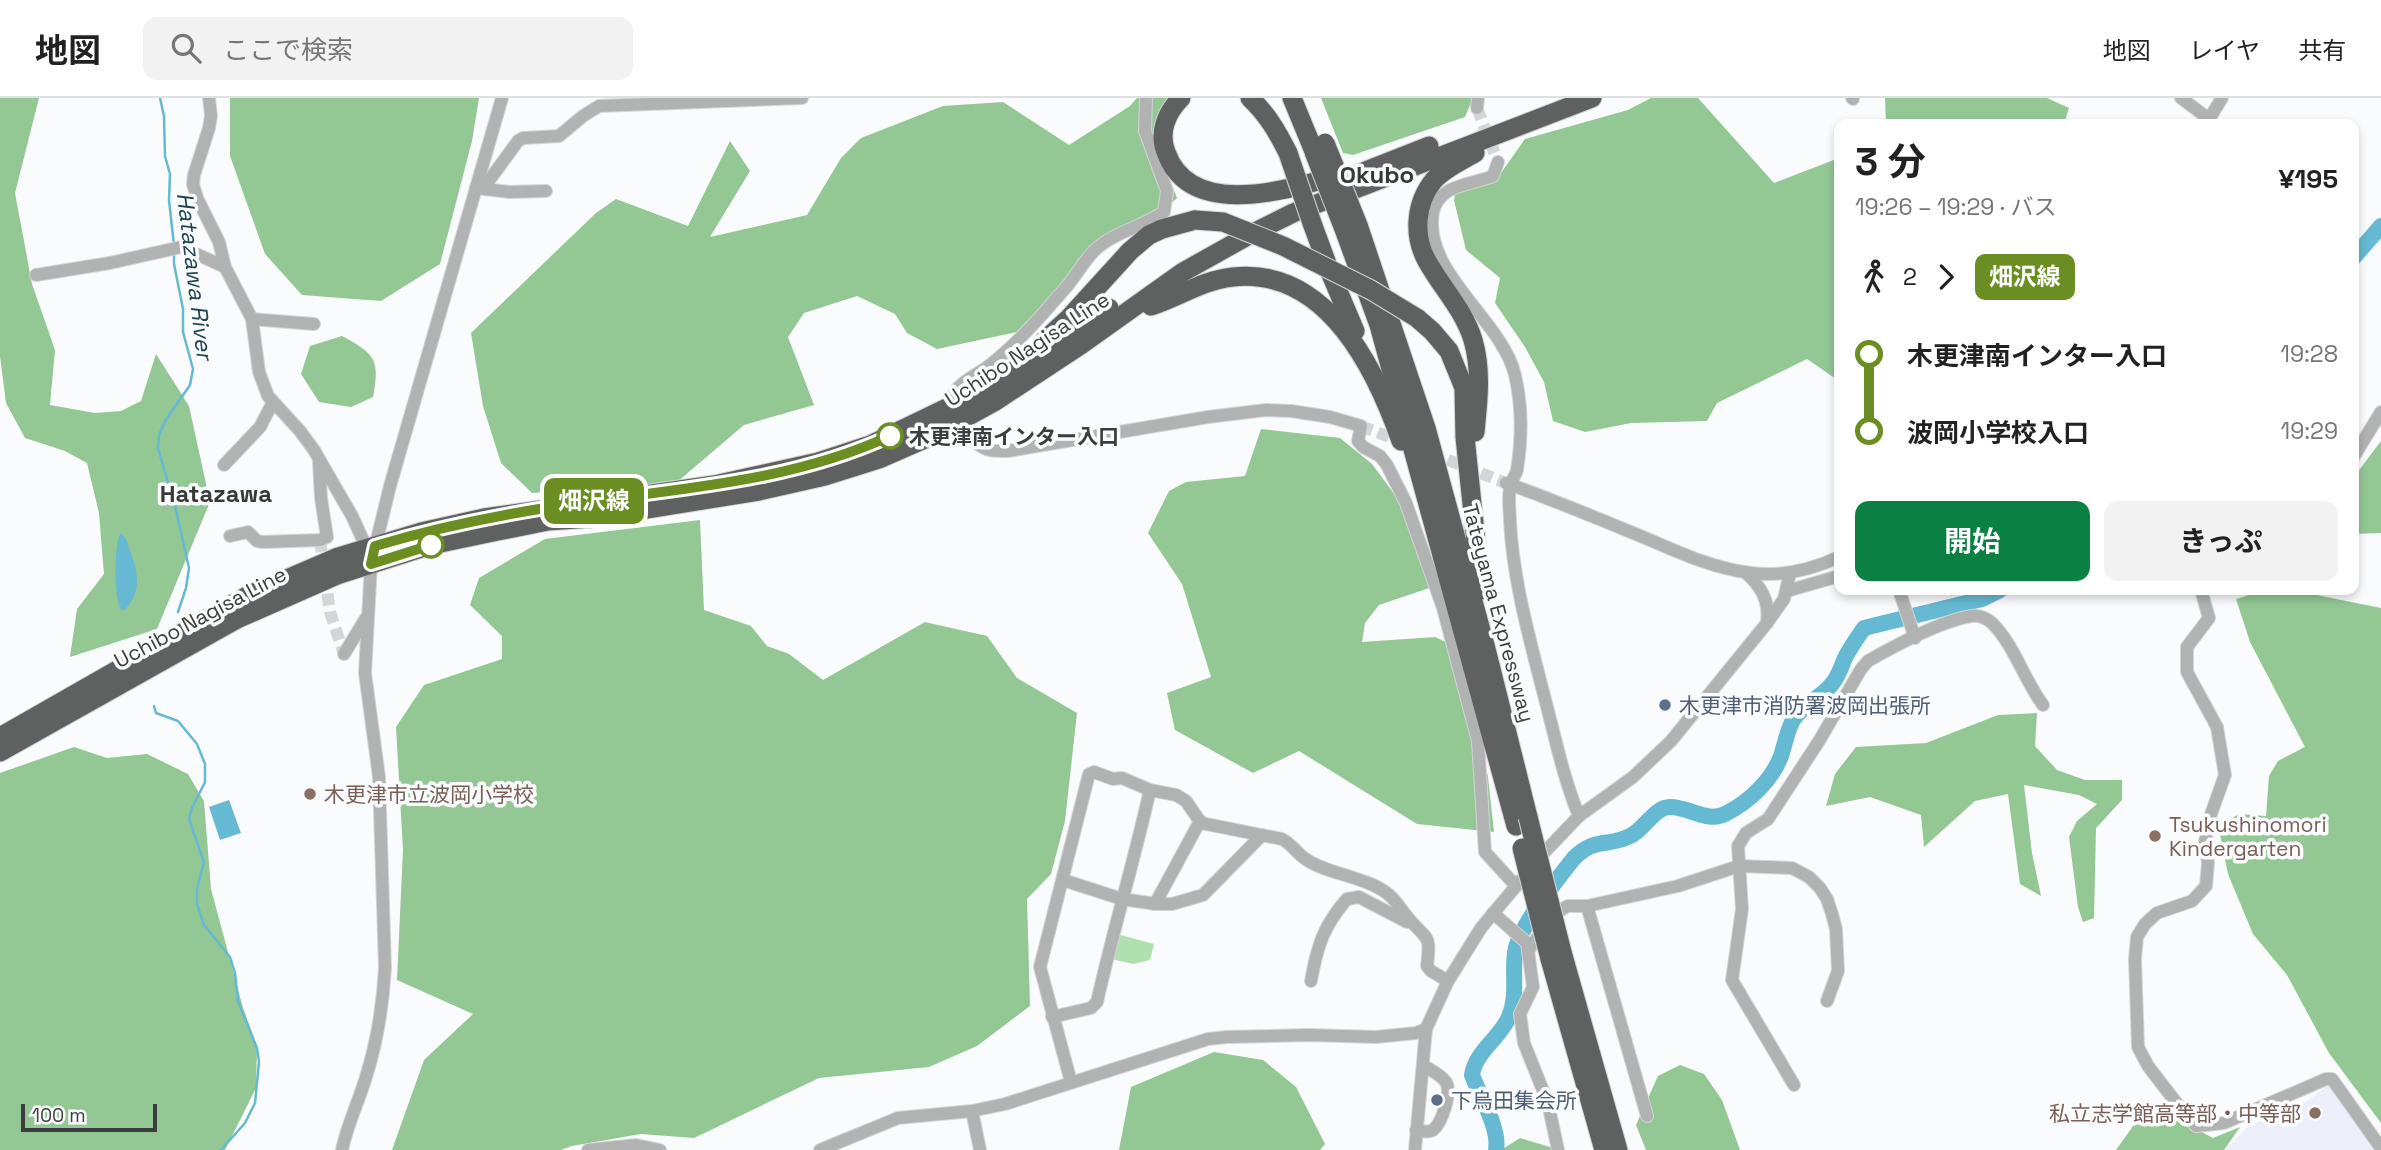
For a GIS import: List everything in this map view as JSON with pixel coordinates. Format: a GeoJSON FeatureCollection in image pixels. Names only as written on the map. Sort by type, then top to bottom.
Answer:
{"type":"FeatureCollection","features":[{"type":"Feature","properties":{"kind":"highway"},"geometry":{"type":"LineString","coordinates":[[1181,98],[1172,107],[1165,122],[1163,140],[1175,172],[1198,187],[1241,196],[1261,194],[1308,184],[1383,162]]}},
{"type":"Feature","properties":{"kind":"highway"},"geometry":{"type":"LineString","coordinates":[[1250,98],[1276,128],[1287,153],[1330,272],[1399,436],[1454,594]]}},
{"type":"Feature","properties":{"kind":"highway","name":"Tateyama Expressway"},"geometry":{"type":"LineString","coordinates":[[1292,98],[1319,146]]}},
{"type":"Feature","properties":{"kind":"highway","name":"Tateyama Expressway"},"geometry":{"type":"LineString","coordinates":[[1306,98],[1319,146],[1426,428],[1523,797],[1522,821]]}},
{"type":"Feature","properties":{"kind":"highway","name":"Uchibo Nagisa Line"},"geometry":{"type":"LineString","coordinates":[[955,415],[1015,370],[1176,263],[1250,220],[1383,162],[1558,98]]}},
{"type":"Feature","properties":{"kind":"highway","name":"Uchibo Nagisa Line"},"geometry":{"type":"LineString","coordinates":[[0,752],[237,619],[371,553],[421,532],[484,519],[714,485],[786,470],[870,445],[955,415],[1059,359],[1215,253],[1293,213],[1592,98]]}},
{"type":"Feature","properties":{"kind":"highway"},"geometry":{"type":"LineString","coordinates":[[1473,518],[1478,365],[1473,340],[1461,310],[1426,260],[1418,238],[1417,220],[1422,200],[1434,180],[1452,165],[1518,128]]}},
{"type":"Feature","properties":{"kind":"highway"},"geometry":{"type":"LineString","coordinates":[[1015,370],[1069,318],[1130,251],[1149,235],[1195,220],[1223,222],[1271,240],[1345,276],[1417,318],[1449,351],[1464,388],[1465,437],[1480,580],[1491,647],[1523,797]]}},
{"type":"Feature","properties":{"kind":"highway","name":"Tateyama Expressway"},"geometry":{"type":"LineString","coordinates":[[1351,228],[1454,594],[1468,653],[1522,821],[1604,1150]]}},
{"type":"Feature","properties":{"kind":"highway"},"geometry":{"type":"LineString","coordinates":[[1122,315],[1207,283],[1233,277],[1260,278],[1276,282],[1299,289],[1340,323],[1381,393]]}},
{"type":"Feature","properties":{"kind":"highway","name":"Uchibo Nagisa Line"},"geometry":{"type":"LineString","coordinates":[[0,737],[247,596],[327,561],[371,553]]}},
{"type":"Feature","properties":{"kind":"highway","name":"Tateyama Expressway"},"geometry":{"type":"LineString","coordinates":[[1556,956],[1618,1150]]}},
{"type":"Feature","properties":{"kind":"street"},"geometry":{"type":"LineString","coordinates":[[209,98],[209,128],[193,184],[197,198],[219,242],[225,267],[252,319],[259,372],[273,402],[300,430],[319,458],[371,553]]}},
{"type":"Feature","properties":{"kind":"street"},"geometry":{"type":"LineString","coordinates":[[342,1150],[366,1076],[383,999],[379,777],[365,673],[371,553],[502,98]]}},
{"type":"Feature","properties":{"kind":"street"},"geometry":{"type":"LineString","coordinates":[[477,187],[488,183],[518,141],[523,138],[559,136],[599,106],[802,98]]}},
{"type":"Feature","properties":{"kind":"street"},"geometry":{"type":"LineString","coordinates":[[1146,98],[1145,131],[1167,191],[1164,212],[1154,220],[1107,241],[1094,250],[1037,320],[992,363],[957,389],[951,398],[955,415],[979,446],[991,451],[1008,451],[1208,417],[1266,410],[1317,415],[1361,426],[1358,441],[1363,447],[1380,456],[1387,465],[1406,503],[1443,608],[1478,741],[1485,852],[1516,886]]}},
{"type":"Feature","properties":{"kind":"street"},"geometry":{"type":"LineString","coordinates":[[2181,98],[2206,119]]}},
{"type":"Feature","properties":{"kind":"street"},"geometry":{"type":"LineString","coordinates":[[2209,119],[2222,98]]}},
{"type":"Feature","properties":{"kind":"street"},"geometry":{"type":"LineString","coordinates":[[1498,162],[1493,176],[1449,189],[1443,194],[1433,210],[1433,234],[1441,259],[1508,355],[1515,374],[1521,436],[1517,473],[1506,483]]}},
{"type":"Feature","properties":{"kind":"street"},"geometry":{"type":"LineString","coordinates":[[477,187],[510,192],[546,191]]}},
{"type":"Feature","properties":{"kind":"street"},"geometry":{"type":"LineString","coordinates":[[36,275],[181,247],[225,267]]}},
{"type":"Feature","properties":{"kind":"street"},"geometry":{"type":"LineString","coordinates":[[252,319],[314,324]]}},
{"type":"Feature","properties":{"kind":"street"},"geometry":{"type":"LineString","coordinates":[[224,465],[260,427],[273,402]]}},
{"type":"Feature","properties":{"kind":"street"},"geometry":{"type":"LineString","coordinates":[[2359,448],[2381,412]]}},
{"type":"Feature","properties":{"kind":"street"},"geometry":{"type":"LineString","coordinates":[[230,536],[248,532],[257,541],[263,542],[320,540],[327,537],[319,458]]}},
{"type":"Feature","properties":{"kind":"street"},"geometry":{"type":"LineString","coordinates":[[1506,483],[1694,559],[1745,572],[1790,573],[1810,569],[1834,559]]}},
{"type":"Feature","properties":{"kind":"street"},"geometry":{"type":"LineString","coordinates":[[1506,483],[1514,562],[1543,689],[1579,816]]}},
{"type":"Feature","properties":{"kind":"street"},"geometry":{"type":"LineString","coordinates":[[1745,572],[1766,599],[1767,623]]}},
{"type":"Feature","properties":{"kind":"street"},"geometry":{"type":"LineString","coordinates":[[1415,1150],[1426,1029],[1448,981],[1493,914],[1579,816],[1633,777],[1671,741],[1767,623],[1787,591],[1790,573]]}},
{"type":"Feature","properties":{"kind":"street"},"geometry":{"type":"LineString","coordinates":[[1787,591],[1834,577]]}},
{"type":"Feature","properties":{"kind":"street"},"geometry":{"type":"LineString","coordinates":[[2203,595],[2209,618],[2187,647],[2187,672],[2217,727],[2225,775],[2219,798],[2211,814],[2205,842],[2208,863],[2206,886],[2192,901],[2157,913],[2145,924],[2137,937],[2135,960],[2138,1047],[2155,1076],[2196,1126],[2224,1123],[2326,1079],[2332,1079],[2381,1148]]}},
{"type":"Feature","properties":{"kind":"street"},"geometry":{"type":"LineString","coordinates":[[1902,596],[1915,635]]}},
{"type":"Feature","properties":{"kind":"street"},"geometry":{"type":"LineString","coordinates":[[345,654],[368,615]]}},
{"type":"Feature","properties":{"kind":"street"},"geometry":{"type":"LineString","coordinates":[[1794,1085],[1732,980],[1742,909],[1738,846],[1746,833],[1768,820],[1861,669],[1879,654],[1915,635],[1973,616],[1989,621],[2014,655],[2032,691],[2043,705]]}},
{"type":"Feature","properties":{"kind":"street"},"geometry":{"type":"LineString","coordinates":[[1071,1082],[1040,967],[1089,774],[1094,772],[1113,779],[1122,778],[1150,790],[1176,795],[1186,801],[1200,821],[1225,829],[1282,839],[1307,861],[1360,880],[1388,894],[1425,933],[1430,944],[1427,966],[1448,981]]}},
{"type":"Feature","properties":{"kind":"street"},"geometry":{"type":"LineString","coordinates":[[1052,1017],[1091,1008],[1097,1002],[1122,899],[1138,847],[1150,790]]}},
{"type":"Feature","properties":{"kind":"street"},"geometry":{"type":"LineString","coordinates":[[1155,904],[1200,821]]}},
{"type":"Feature","properties":{"kind":"street"},"geometry":{"type":"LineString","coordinates":[[1063,880],[1122,899],[1172,904],[1203,895],[1262,835]]}},
{"type":"Feature","properties":{"kind":"street"},"geometry":{"type":"LineString","coordinates":[[1528,951],[1545,926],[1562,909],[1569,906],[1587,906],[1678,886],[1739,866],[1792,868],[1809,877],[1827,899],[1836,929],[1838,971],[1827,1001]]}},
{"type":"Feature","properties":{"kind":"street"},"geometry":{"type":"LineString","coordinates":[[1311,981],[1316,949],[1321,937],[1347,899],[1359,897],[1412,922]]}},
{"type":"Feature","properties":{"kind":"street"},"geometry":{"type":"LineString","coordinates":[[1587,906],[1647,1116]]}},
{"type":"Feature","properties":{"kind":"street"},"geometry":{"type":"LineString","coordinates":[[1493,914],[1527,943],[1533,987],[1520,1014],[1524,1043],[1548,1102],[1558,1150]]}},
{"type":"Feature","properties":{"kind":"street"},"geometry":{"type":"LineString","coordinates":[[820,1150],[898,1118],[972,1111],[1005,1104],[1208,1039],[1309,1035],[1376,1037],[1416,1033],[1426,1029]]}},
{"type":"Feature","properties":{"kind":"street"},"geometry":{"type":"LineString","coordinates":[[1416,1130],[1430,1132],[1434,1129],[1446,1106],[1449,1090],[1440,1076],[1423,1065]]}},
{"type":"Feature","properties":{"kind":"street"},"geometry":{"type":"LineString","coordinates":[[972,1111],[980,1150]]}},
{"type":"Feature","properties":{"kind":"street"},"geometry":{"type":"LineString","coordinates":[[589,1150],[636,1144],[660,1150]]}},
{"type":"Feature","properties":{"kind":"shaded area","name":"私立志学館高等部・中等部"},"geometry":{"type":"Polygon","coordinates":[[[2329,1084],[2378,1150],[2225,1150],[2248,1127],[2309,1100],[2329,1084]]]}},
{"type":"Feature","properties":{"kind":"green space"},"geometry":{"type":"Polygon","coordinates":[[[0,98],[39,98],[15,193],[32,284],[55,350],[50,405],[95,413],[121,411],[141,401],[156,354],[189,406],[210,502],[157,629],[70,657],[77,609],[104,574],[99,513],[87,463],[65,451],[25,438],[6,403],[0,356],[0,98]]]}},
{"type":"Feature","properties":{"kind":"green space"},"geometry":{"type":"Polygon","coordinates":[[[230,98],[479,98],[472,141],[440,264],[381,301],[302,295],[265,254],[230,156],[230,98]]]}},
{"type":"Feature","properties":{"kind":"green space"},"geometry":{"type":"Polygon","coordinates":[[[1137,98],[1170,98],[1166,170],[1177,198],[1163,211],[1115,231],[1026,330],[937,349],[907,333],[895,314],[857,296],[804,313],[788,337],[814,405],[744,425],[677,482],[532,493],[501,463],[483,406],[471,333],[596,213],[616,199],[688,226],[730,141],[750,171],[710,237],[807,215],[841,158],[861,138],[943,106],[1003,102],[1069,145],[1130,106],[1137,98]]]}},
{"type":"Feature","properties":{"kind":"green space"},"geometry":{"type":"Polygon","coordinates":[[[1321,98],[1473,98],[1465,117],[1353,155],[1343,153],[1321,98]]]}},
{"type":"Feature","properties":{"kind":"green space"},"geometry":{"type":"Polygon","coordinates":[[[1651,98],[1698,98],[1774,183],[1834,160],[1834,378],[1807,359],[1717,403],[1707,421],[1631,423],[1585,432],[1553,421],[1544,382],[1525,347],[1495,303],[1500,278],[1466,250],[1454,200],[1458,181],[1501,173],[1525,139],[1628,110],[1651,98]]]}},
{"type":"Feature","properties":{"kind":"green space"},"geometry":{"type":"Polygon","coordinates":[[[1885,98],[2047,98],[2069,108],[2066,119],[1886,119],[1885,98]]]}},
{"type":"Feature","properties":{"kind":"green space"},"geometry":{"type":"Polygon","coordinates":[[[342,336],[368,353],[375,366],[373,397],[351,407],[319,402],[301,374],[310,346],[342,336]]]}},
{"type":"Feature","properties":{"kind":"green space"},"geometry":{"type":"Polygon","coordinates":[[[1261,429],[1340,438],[1372,464],[1414,521],[1441,584],[1379,605],[1365,623],[1362,642],[1435,637],[1461,649],[1488,777],[1494,832],[1417,824],[1299,751],[1253,773],[1175,730],[1167,693],[1211,677],[1182,584],[1148,533],[1169,491],[1186,482],[1245,476],[1261,429]]]}},
{"type":"Feature","properties":{"kind":"green space"},"geometry":{"type":"Polygon","coordinates":[[[2381,441],[2381,533],[2359,534],[2359,470],[2381,441]]]}},
{"type":"Feature","properties":{"kind":"green space"},"geometry":{"type":"Polygon","coordinates":[[[700,520],[704,610],[751,626],[767,646],[789,654],[823,680],[925,622],[987,636],[1017,678],[1077,713],[1065,821],[1051,874],[1027,899],[1030,1006],[977,1046],[929,1067],[819,1078],[694,1138],[641,1134],[561,1150],[392,1150],[424,1060],[473,1014],[397,980],[403,850],[396,727],[424,685],[502,659],[502,636],[470,605],[479,578],[545,539],[700,520]]]}},
{"type":"Feature","properties":{"kind":"green space"},"geometry":{"type":"Polygon","coordinates":[[[2249,595],[2317,595],[2381,608],[2381,1123],[2329,1053],[2287,975],[2253,934],[2228,874],[2218,824],[2240,814],[2266,816],[2269,776],[2278,761],[2305,747],[2250,642],[2236,599],[2249,595]]]}},
{"type":"Feature","properties":{"kind":"green space"},"geometry":{"type":"Polygon","coordinates":[[[2037,713],[2035,746],[2057,770],[2085,780],[2122,780],[2122,800],[2096,828],[2094,918],[2083,922],[2078,907],[2069,837],[2077,821],[2097,804],[2079,795],[2024,785],[2032,853],[2041,896],[2020,884],[2008,794],[1975,801],[1924,847],[1921,815],[1870,797],[1826,806],[1835,774],[1856,747],[1926,743],[1998,715],[2037,713]]]}},
{"type":"Feature","properties":{"kind":"green space"},"geometry":{"type":"Polygon","coordinates":[[[74,747],[107,758],[147,754],[188,774],[204,801],[211,889],[243,1008],[257,1047],[256,1088],[225,1150],[0,1150],[0,773],[74,747]]]}},
{"type":"Feature","properties":{"kind":"green space"},"geometry":{"type":"Polygon","coordinates":[[[1113,933],[1154,944],[1150,960],[1133,964],[1107,958],[1113,933]]]}},
{"type":"Feature","properties":{"kind":"green space"},"geometry":{"type":"Polygon","coordinates":[[[1214,1052],[1263,1060],[1296,1087],[1325,1144],[1320,1150],[1119,1150],[1131,1087],[1214,1052]]]}},
{"type":"Feature","properties":{"kind":"green space"},"geometry":{"type":"Polygon","coordinates":[[[1680,1065],[1704,1074],[1722,1100],[1740,1150],[1646,1150],[1636,1125],[1658,1076],[1680,1065]]]}},
{"type":"Feature","properties":{"kind":"green space"},"geometry":{"type":"Polygon","coordinates":[[[2168,1104],[2179,1120],[2213,1138],[2240,1127],[2224,1150],[2116,1150],[2148,1105],[2168,1104]]]}},
{"type":"Feature","properties":{"kind":"green space"},"geometry":{"type":"Polygon","coordinates":[[[1520,1138],[1560,1150],[1501,1150],[1520,1138]]]}},
{"type":"Feature","properties":{"kind":"water"},"geometry":{"type":"Polygon","coordinates":[[[120,534],[126,539],[137,575],[135,592],[125,610],[121,610],[116,584],[120,534]]]}},
{"type":"Feature","properties":{"kind":"water"},"geometry":{"type":"Polygon","coordinates":[[[229,800],[241,833],[220,840],[209,807],[229,800]]]}},
{"type":"Feature","properties":{"kind":"waterway","name":"Hatazawa River"},"geometry":{"type":"LineString","coordinates":[[160,98],[164,116],[165,156],[170,174],[169,200],[174,245]]}},
{"type":"Feature","properties":{"kind":"waterway"},"geometry":{"type":"LineString","coordinates":[[2359,251],[2381,226]]}},
{"type":"Feature","properties":{"kind":"waterway","name":"Hatazawa River"},"geometry":{"type":"LineString","coordinates":[[174,251],[183,309],[183,332],[193,369],[190,385],[165,421],[159,435],[158,448],[189,568],[178,612]]}},
{"type":"Feature","properties":{"kind":"waterway"},"geometry":{"type":"LineString","coordinates":[[1496,1150],[1492,1122],[1472,1075],[1474,1067],[1505,1025],[1512,1009],[1515,953],[1523,930],[1574,858],[1596,844],[1632,835],[1665,808],[1678,808],[1713,817],[1736,808],[1752,796],[1772,773],[1781,756],[1793,720],[1828,689],[1864,628],[1990,595]]}},
{"type":"Feature","properties":{"kind":"waterway","name":"Hatazawa River"},"geometry":{"type":"LineString","coordinates":[[154,706],[156,713],[178,721],[197,744],[205,764],[205,782],[189,819],[204,862],[197,889],[197,904],[204,925],[230,957],[238,1001],[257,1048],[259,1062],[255,1103],[245,1123],[221,1150]]}},
{"type":"Feature","properties":{"kind":"tunnel"},"geometry":{"type":"LineString","coordinates":[[1477,108],[1498,162]]}},
{"type":"Feature","properties":{"kind":"tunnel"},"geometry":{"type":"LineString","coordinates":[[1361,426],[1405,443]]}},
{"type":"Feature","properties":{"kind":"tunnel"},"geometry":{"type":"LineString","coordinates":[[1431,453],[1503,482]]}},
{"type":"Feature","properties":{"kind":"tunnel"},"geometry":{"type":"LineString","coordinates":[[320,540],[330,612],[344,654]]}},
{"type":"Feature","properties":{"kind":"bus line","name":"畑沢線"},"geometry":{"type":"LineString","coordinates":[[431,545],[371,564],[375,546],[421,532],[597,500],[696,488],[754,477],[818,462],[890,436]]}},
{"type":"Feature","properties":{"kind":"place","name":"木更津南インター入口"},"geometry":{"type":"Point","coordinates":[890,436]}},
{"type":"Feature","properties":{"kind":"place","name":"木更津市消防署波岡出張所"},"geometry":{"type":"Point","coordinates":[1665,705]}},
{"type":"Feature","properties":{"kind":"place","name":"木更津市立波岡小学校"},"geometry":{"type":"Point","coordinates":[310,794]}},
{"type":"Feature","properties":{"kind":"place","name":"Tsukushinomori Kindergarten"},"geometry":{"type":"Point","coordinates":[2155,836]}},
{"type":"Feature","properties":{"kind":"place","name":"下烏田集会所"},"geometry":{"type":"Point","coordinates":[1437,1100]}},
{"type":"Feature","properties":{"kind":"place","name":"私立志学館高等部・中等部"},"geometry":{"type":"Point","coordinates":[2315,1113]}},
{"type":"Feature","properties":{"kind":"district","name":"Okubo"},"geometry":{"type":"Point","coordinates":[1377,174]}},
{"type":"Feature","properties":{"kind":"district","name":"Hatazawa"},"geometry":{"type":"Point","coordinates":[216,493]}}]}
